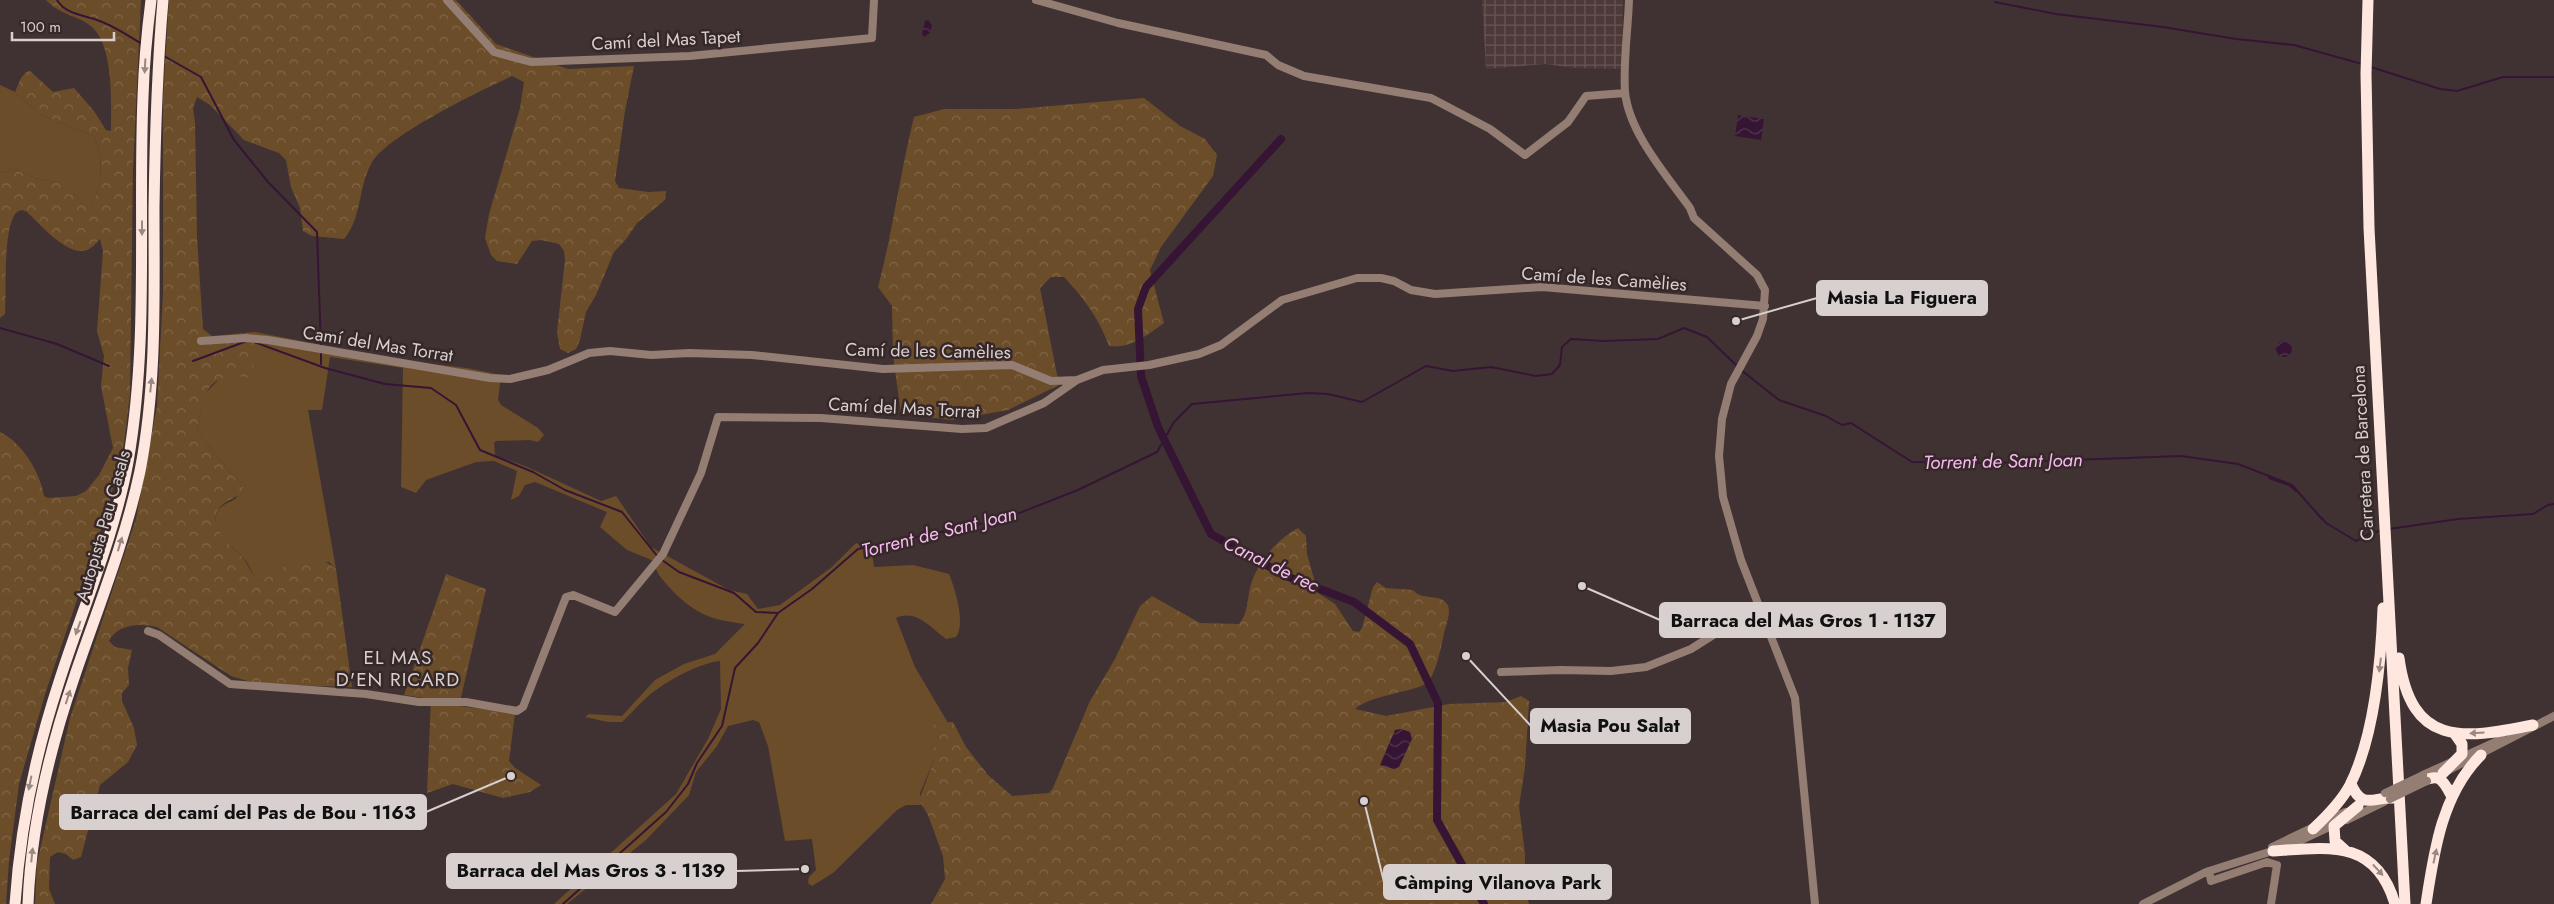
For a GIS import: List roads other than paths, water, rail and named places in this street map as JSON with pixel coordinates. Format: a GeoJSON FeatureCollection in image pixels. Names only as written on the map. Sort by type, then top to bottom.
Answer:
{"type":"FeatureCollection","features":[{"type":"Feature","properties":{"kind":"highway","name":"Autopista Pau Casals"},"geometry":{"type":"LineString","coordinates":[[15,904],[20,845],[33,769],[59,680],[98,572],[120,500],[133,429],[141,342],[143,97],[150,0]]}},
{"type":"Feature","properties":{"kind":"highway","name":"Autopista Pau Casals"},"geometry":{"type":"LineString","coordinates":[[28,904],[32,851],[45,777],[66,704],[110,577],[131,508],[146,434],[154,354],[156,103],[163,0]]}},
{"type":"Feature","properties":{"kind":"highway","name":"Carretera de Barcelona"},"geometry":{"type":"LineString","coordinates":[[2368,0],[2366,84],[2371,272],[2405,904]]}},
{"type":"Feature","properties":{"kind":"highway"},"geometry":{"type":"LineString","coordinates":[[2386,542],[2399,659],[2407,698],[2419,715],[2430,724],[2455,734],[2500,731],[2533,726]]}},
{"type":"Feature","properties":{"kind":"highway"},"geometry":{"type":"LineString","coordinates":[[2312,828],[2334,808],[2350,784],[2364,744],[2380,669],[2386,542]]}},
{"type":"Feature","properties":{"kind":"highway"},"geometry":{"type":"LineString","coordinates":[[2405,783],[2432,777],[2460,757],[2462,754],[2462,744],[2455,734]]}},
{"type":"Feature","properties":{"kind":"highway"},"geometry":{"type":"LineString","coordinates":[[2426,904],[2438,840],[2451,795],[2461,778],[2481,755]]}},
{"type":"Feature","properties":{"kind":"highway"},"geometry":{"type":"LineString","coordinates":[[2432,777],[2447,786],[2451,795]]}},
{"type":"Feature","properties":{"kind":"highway"},"geometry":{"type":"LineString","coordinates":[[2350,784],[2363,803]]}},
{"type":"Feature","properties":{"kind":"highway"},"geometry":{"type":"LineString","coordinates":[[2389,797],[2363,803],[2334,826],[2335,841],[2346,851],[2368,860],[2382,873],[2395,904]]}},
{"type":"Feature","properties":{"kind":"highway"},"geometry":{"type":"LineString","coordinates":[[2273,851],[2346,851]]}},
{"type":"Feature","properties":{"kind":"street","name":"Camí del Mas Tapet"},"geometry":{"type":"LineString","coordinates":[[447,0],[494,52],[531,62],[690,56],[872,38],[874,0]]}},
{"type":"Feature","properties":{"kind":"street"},"geometry":{"type":"LineString","coordinates":[[1036,0],[1118,23],[1266,56],[1278,65],[1304,76],[1431,98],[1490,129],[1525,154],[1568,122],[1586,96],[1625,93]]}},
{"type":"Feature","properties":{"kind":"street"},"geometry":{"type":"LineString","coordinates":[[1629,0],[1625,93],[1634,123],[1645,145],[1690,208],[1694,218],[1757,275],[1765,290],[1765,306],[1758,336],[1731,384],[1722,419],[1719,456],[1723,498],[1740,560],[1795,698],[1815,904]]}},
{"type":"Feature","properties":{"kind":"street","name":"Camí de les Camèlies"},"geometry":{"type":"LineString","coordinates":[[752,355],[883,369],[1012,365],[1051,380],[1077,380],[1103,370],[1149,364],[1199,354],[1221,345],[1282,300],[1357,278],[1381,278],[1394,281],[1411,290],[1435,294],[1542,287],[1765,306]]}},
{"type":"Feature","properties":{"kind":"street","name":"Camí del Mas Torrat"},"geometry":{"type":"LineString","coordinates":[[201,341],[246,338],[268,340],[490,378],[510,379],[548,370],[589,353],[610,351],[652,355],[689,353],[752,355]]}},
{"type":"Feature","properties":{"kind":"street","name":"Camí del Mas Torrat"},"geometry":{"type":"LineString","coordinates":[[148,631],[159,635],[230,684],[366,694],[419,702],[466,702],[517,710],[523,707],[566,597],[573,595],[615,612],[663,554],[701,474],[718,418],[821,418],[962,429],[986,428],[1044,402],[1077,380]]}},
{"type":"Feature","properties":{"kind":"street"},"geometry":{"type":"LineString","coordinates":[[1501,672],[1561,670],[1611,672],[1646,668],[1691,649],[1759,606]]}},
{"type":"Feature","properties":{"kind":"street"},"geometry":{"type":"LineString","coordinates":[[2143,904],[2209,871],[2273,851],[2334,826],[2389,797],[2481,755],[2554,716]]}},
{"type":"Feature","properties":{"kind":"street"},"geometry":{"type":"LineString","coordinates":[[2432,777],[2460,757],[2518,734]]}},
{"type":"Feature","properties":{"kind":"street"},"geometry":{"type":"LineString","coordinates":[[2389,797],[2405,783]]}},
{"type":"Feature","properties":{"kind":"street"},"geometry":{"type":"LineString","coordinates":[[2250,857],[2363,803]]}},
{"type":"Feature","properties":{"kind":"street"},"geometry":{"type":"LineString","coordinates":[[2209,871],[2211,881],[2267,862],[2277,866],[2271,904]]}},
{"type":"Feature","properties":{"kind":"water"},"geometry":{"type":"Polygon","coordinates":[[[928,20],[932,25],[930,33],[924,37],[922,34],[925,21],[928,20]]]}},
{"type":"Feature","properties":{"kind":"water"},"geometry":{"type":"Polygon","coordinates":[[[1738,115],[1764,119],[1761,140],[1735,136],[1738,115]]]}},
{"type":"Feature","properties":{"kind":"water"},"geometry":{"type":"Polygon","coordinates":[[[2281,341],[2287,341],[2292,346],[2290,355],[2281,357],[2276,352],[2276,346],[2281,341]]]}},
{"type":"Feature","properties":{"kind":"water"},"geometry":{"type":"Polygon","coordinates":[[[1401,729],[1410,732],[1412,739],[1399,767],[1394,769],[1380,765],[1395,730],[1401,729]]]}},
{"type":"Feature","properties":{"kind":"waterway"},"geometry":{"type":"LineString","coordinates":[[57,0],[60,5],[69,11],[109,25],[142,44]]}},
{"type":"Feature","properties":{"kind":"waterway"},"geometry":{"type":"LineString","coordinates":[[1995,2],[2056,14],[2163,27],[2236,39],[2294,45],[2362,64]]}},
{"type":"Feature","properties":{"kind":"waterway"},"geometry":{"type":"LineString","coordinates":[[164,56],[201,77],[234,140],[268,182],[317,232],[321,347]]}},
{"type":"Feature","properties":{"kind":"waterway"},"geometry":{"type":"LineString","coordinates":[[2371,67],[2440,89],[2457,91],[2503,77],[2554,77]]}},
{"type":"Feature","properties":{"kind":"waterway","name":"Canal de rec"},"geometry":{"type":"LineString","coordinates":[[1281,139],[1146,287],[1138,309],[1141,376],[1158,427],[1211,534],[1286,576],[1354,602],[1410,644],[1438,703],[1437,820],[1484,904]]}},
{"type":"Feature","properties":{"kind":"waterway","name":"Torrent de Sant Joan"},"geometry":{"type":"LineString","coordinates":[[0,328],[57,344],[109,366]]}},
{"type":"Feature","properties":{"kind":"waterway","name":"Torrent de Sant Joan"},"geometry":{"type":"LineString","coordinates":[[662,560],[679,572],[734,593],[756,612],[778,613],[812,589],[858,549],[1004,519],[1078,490],[1157,452],[1174,422],[1192,404],[1308,393],[1328,394],[1362,402],[1426,366],[1453,371],[1491,367],[1536,376],[1552,374],[1560,365],[1562,347],[1571,339],[1603,341],[1658,339],[1684,328],[1707,337],[1738,367]]}},
{"type":"Feature","properties":{"kind":"waterway","name":"Torrent de Sant Joan"},"geometry":{"type":"LineString","coordinates":[[193,361],[247,341]]}},
{"type":"Feature","properties":{"kind":"waterway","name":"Torrent de Sant Joan"},"geometry":{"type":"LineString","coordinates":[[254,342],[325,368],[385,384],[431,388],[456,405],[480,450],[533,472],[565,490],[622,512],[658,557]]}},
{"type":"Feature","properties":{"kind":"waterway"},"geometry":{"type":"LineString","coordinates":[[321,351],[321,364]]}},
{"type":"Feature","properties":{"kind":"waterway","name":"Torrent de Sant Joan"},"geometry":{"type":"LineString","coordinates":[[1741,370],[1779,400],[1826,416],[1842,425],[1851,423],[1912,462],[1991,463],[2181,456],[2238,464],[2292,485],[2322,519]]}},
{"type":"Feature","properties":{"kind":"waterway","name":"Torrent de Sant Joan"},"geometry":{"type":"LineString","coordinates":[[2269,478],[2289,485],[2296,491]]}},
{"type":"Feature","properties":{"kind":"waterway","name":"Torrent de Sant Joan"},"geometry":{"type":"LineString","coordinates":[[2389,529],[2458,519],[2533,514],[2548,505],[2554,504]]}},
{"type":"Feature","properties":{"kind":"waterway","name":"Torrent de Sant Joan"},"geometry":{"type":"LineString","coordinates":[[2322,518],[2326,523],[2356,541],[2380,531]]}},
{"type":"Feature","properties":{"kind":"waterway"},"geometry":{"type":"LineString","coordinates":[[563,904],[666,812],[688,784],[697,763],[722,726],[735,668],[758,643],[778,613]]}},
{"type":"Feature","properties":{"kind":"place","name":"Masia La Figuera"},"geometry":{"type":"Point","coordinates":[1736,321]}},
{"type":"Feature","properties":{"kind":"place","name":"Barraca del Mas Gros 1 - 1137"},"geometry":{"type":"Point","coordinates":[1582,586]}},
{"type":"Feature","properties":{"kind":"place","name":"Masia Pou Salat"},"geometry":{"type":"Point","coordinates":[1466,656]}},
{"type":"Feature","properties":{"kind":"place","name":"Barraca del camí del Pas de Bou - 1163"},"geometry":{"type":"Point","coordinates":[511,776]}},
{"type":"Feature","properties":{"kind":"place","name":"Càmping Vilanova Park"},"geometry":{"type":"Point","coordinates":[1364,801]}},
{"type":"Feature","properties":{"kind":"place","name":"Barraca del Mas Gros 3 - 1139"},"geometry":{"type":"Point","coordinates":[805,869]}},
{"type":"Feature","properties":{"kind":"district","name":"EL MAS D'EN RICARD"},"geometry":{"type":"Point","coordinates":[398,668]}}]}
